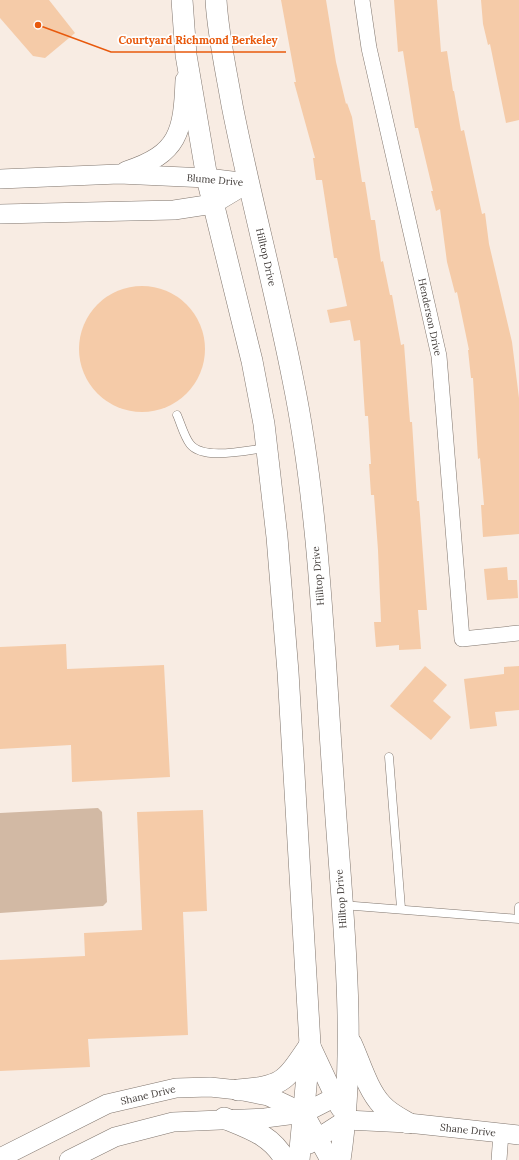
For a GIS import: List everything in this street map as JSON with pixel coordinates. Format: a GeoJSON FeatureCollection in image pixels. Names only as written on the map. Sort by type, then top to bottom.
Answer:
{"type":"FeatureCollection","features":[{"type":"Feature","properties":{"kind":"main road"},"geometry":{"type":"LineString","coordinates":[[182,0],[186,55],[207,178],[252,361],[267,448],[277,537],[288,672],[310,1044],[304,1113],[295,1156],[260,1133],[224,1118]]}},
{"type":"Feature","properties":{"kind":"main road","name":"Hilltop Drive"},"geometry":{"type":"LineString","coordinates":[[217,3],[226,71],[248,183],[288,353],[301,418],[316,548],[342,905],[348,1037],[341,1094],[346,1120],[340,1160]]}},
{"type":"Feature","properties":{"kind":"main road"},"geometry":{"type":"LineString","coordinates":[[348,1037],[372,1090],[381,1104],[389,1112],[408,1123]]}},
{"type":"Feature","properties":{"kind":"main road"},"geometry":{"type":"LineString","coordinates":[[238,1090],[268,1087],[279,1082],[290,1074],[310,1044]]}},
{"type":"Feature","properties":{"kind":"street","name":"Henderson Drive"},"geometry":{"type":"LineString","coordinates":[[362,0],[369,48],[439,356],[462,638],[519,633]]}},
{"type":"Feature","properties":{"kind":"street"},"geometry":{"type":"LineString","coordinates":[[119,174],[158,158],[169,148],[179,132],[184,110],[186,55]]}},
{"type":"Feature","properties":{"kind":"street","name":"Blume Drive"},"geometry":{"type":"LineString","coordinates":[[0,179],[119,174],[207,178],[248,183]]}},
{"type":"Feature","properties":{"kind":"street","name":"Blume Drive"},"geometry":{"type":"LineString","coordinates":[[0,214],[174,210],[213,204],[248,183]]}},
{"type":"Feature","properties":{"kind":"street"},"geometry":{"type":"LineString","coordinates":[[69,1160],[115,1137],[173,1122],[224,1118],[265,1118],[304,1113],[341,1094],[310,1044]]}},
{"type":"Feature","properties":{"kind":"street","name":"Shane Drive"},"geometry":{"type":"LineString","coordinates":[[0,1158],[107,1104],[176,1088],[210,1087],[238,1090],[268,1096],[304,1113]]}},
{"type":"Feature","properties":{"kind":"street"},"geometry":{"type":"LineString","coordinates":[[304,1113],[330,1160]]}},
{"type":"Feature","properties":{"kind":"street"},"geometry":{"type":"LineString","coordinates":[[295,1156],[318,1138],[346,1120]]}},
{"type":"Feature","properties":{"kind":"street","name":"Shane Drive"},"geometry":{"type":"LineString","coordinates":[[346,1120],[408,1123],[510,1134]]}},
{"type":"Feature","properties":{"kind":"street"},"geometry":{"type":"LineString","coordinates":[[499,1160],[510,1134]]}},
{"type":"Feature","properties":{"kind":"lane"},"geometry":{"type":"LineString","coordinates":[[177,415],[190,444],[200,451],[219,454],[267,448]]}},
{"type":"Feature","properties":{"kind":"lane"},"geometry":{"type":"LineString","coordinates":[[389,757],[401,908]]}},
{"type":"Feature","properties":{"kind":"lane"},"geometry":{"type":"LineString","coordinates":[[342,905],[401,908],[519,918],[519,908]]}},
{"type":"Feature","properties":{"kind":"shaded area"},"geometry":{"type":"Polygon","coordinates":[[[98,808],[102,812],[107,902],[103,906],[0,913],[0,813],[98,808]]]}},
{"type":"Feature","properties":{"kind":"building"},"geometry":{"type":"Polygon","coordinates":[[[0,0],[49,0],[75,33],[45,58],[33,56],[0,18],[0,0]]]}},
{"type":"Feature","properties":{"kind":"building"},"geometry":{"type":"Polygon","coordinates":[[[281,0],[326,0],[336,62],[346,104],[347,103],[352,117],[362,182],[365,182],[371,220],[375,220],[381,262],[383,261],[390,295],[392,295],[401,345],[404,344],[410,422],[412,422],[417,501],[419,501],[427,610],[418,610],[421,649],[399,650],[399,645],[376,647],[374,622],[381,622],[378,550],[374,495],[371,495],[368,416],[365,416],[360,340],[354,341],[350,320],[330,323],[327,310],[347,306],[337,258],[334,258],[322,180],[316,180],[313,158],[315,158],[294,82],[296,82],[281,0]]]}},
{"type":"Feature","properties":{"kind":"building"},"geometry":{"type":"Polygon","coordinates":[[[394,0],[437,0],[441,52],[447,51],[461,131],[464,130],[482,214],[485,213],[489,244],[512,342],[519,398],[519,534],[483,537],[481,505],[484,505],[480,458],[478,459],[473,378],[471,378],[469,350],[457,292],[455,293],[447,262],[440,209],[436,211],[431,191],[433,191],[418,128],[415,128],[403,51],[398,52],[394,0]]]}},
{"type":"Feature","properties":{"kind":"building"},"geometry":{"type":"Polygon","coordinates":[[[481,0],[519,0],[519,120],[506,123],[490,44],[488,45],[483,24],[481,0]]]}},
{"type":"Feature","properties":{"kind":"building"},"geometry":{"type":"Polygon","coordinates":[[[136,286],[148,286],[166,290],[187,304],[201,325],[205,349],[201,373],[187,394],[166,408],[148,412],[136,412],[118,408],[97,394],[83,373],[79,355],[79,343],[83,325],[97,304],[118,290],[136,286]]]}},
{"type":"Feature","properties":{"kind":"building"},"geometry":{"type":"Polygon","coordinates":[[[507,567],[508,580],[517,580],[518,598],[487,600],[484,569],[507,567]]]}},
{"type":"Feature","properties":{"kind":"building"},"geometry":{"type":"Polygon","coordinates":[[[66,644],[67,669],[164,665],[170,777],[72,782],[71,745],[0,749],[0,647],[66,644]]]}},
{"type":"Feature","properties":{"kind":"building"},"geometry":{"type":"Polygon","coordinates":[[[425,666],[447,685],[433,701],[451,717],[431,740],[390,706],[425,666]]]}},
{"type":"Feature","properties":{"kind":"building"},"geometry":{"type":"Polygon","coordinates":[[[519,666],[519,710],[495,712],[497,726],[470,729],[464,679],[504,674],[504,667],[519,666]]]}},
{"type":"Feature","properties":{"kind":"building"},"geometry":{"type":"Polygon","coordinates":[[[203,810],[207,911],[183,912],[188,1035],[88,1039],[90,1067],[0,1071],[0,960],[85,956],[84,933],[142,930],[137,812],[203,810]]]}},
{"type":"Feature","properties":{"kind":"place","name":"Courtyard Richmond Berkeley"},"geometry":{"type":"Point","coordinates":[38,25]}}]}
